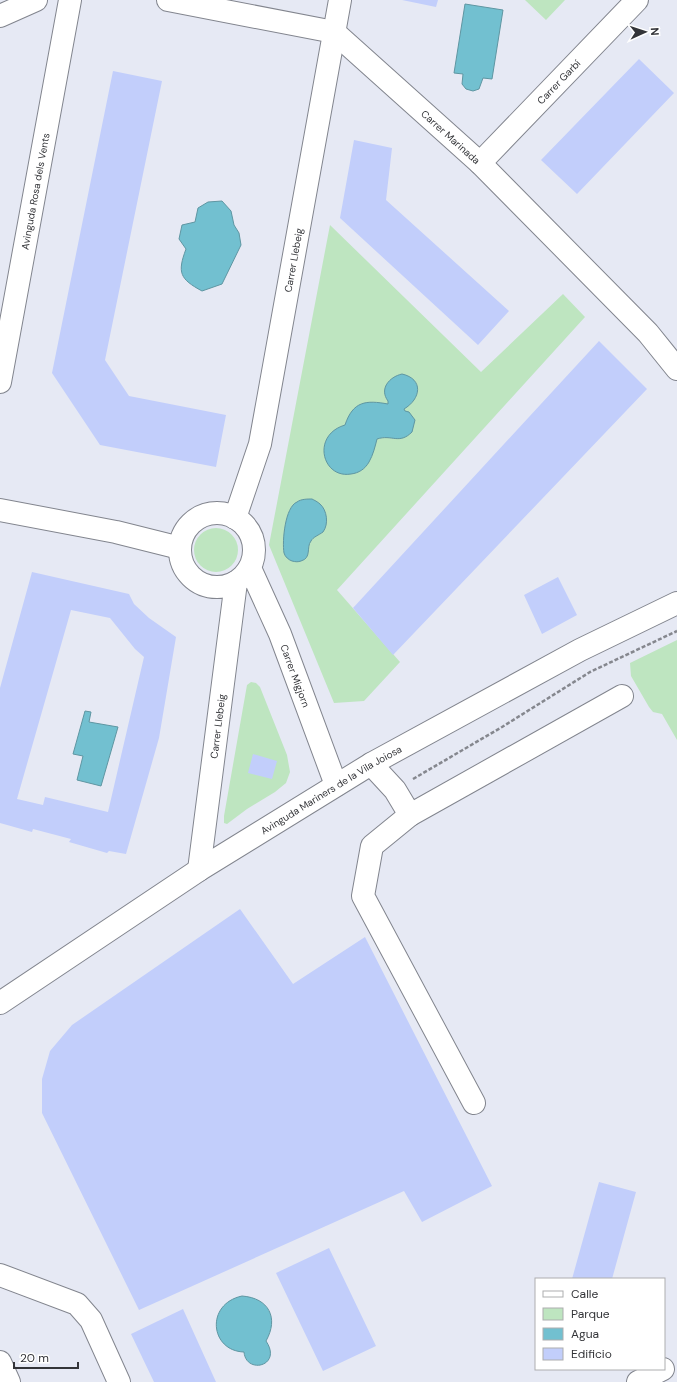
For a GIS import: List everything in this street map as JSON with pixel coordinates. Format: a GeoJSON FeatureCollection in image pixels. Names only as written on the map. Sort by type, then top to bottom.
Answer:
{"type":"FeatureCollection","features":[{"type":"Feature","properties":{"kind":"street"},"geometry":{"type":"LineString","coordinates":[[0,16],[36,0]]}},
{"type":"Feature","properties":{"kind":"street","name":"Avinguda Rosa dels Vents"},"geometry":{"type":"LineString","coordinates":[[0,382],[70,0]]}},
{"type":"Feature","properties":{"kind":"street"},"geometry":{"type":"LineString","coordinates":[[168,0],[334,32]]}},
{"type":"Feature","properties":{"kind":"street","name":"Carrer Llebeig"},"geometry":{"type":"LineString","coordinates":[[235,518],[260,444],[340,0]]}},
{"type":"Feature","properties":{"kind":"street","name":"Carrer Garbí"},"geometry":{"type":"LineString","coordinates":[[480,163],[638,0]]}},
{"type":"Feature","properties":{"kind":"street","name":"Carrer Marinada"},"geometry":{"type":"LineString","coordinates":[[334,32],[480,163],[648,333],[676,366]]}},
{"type":"Feature","properties":{"kind":"street"},"geometry":{"type":"LineString","coordinates":[[0,510],[116,532],[180,548]]}},
{"type":"Feature","properties":{"kind":"street"},"geometry":{"type":"LineString","coordinates":[[211,513],[224,513],[235,518],[244,525],[251,534],[254,545],[254,557],[243,575],[226,587],[214,588],[203,585],[193,579],[181,560],[180,548],[183,536],[189,525],[199,517],[211,513]]}},
{"type":"Feature","properties":{"kind":"street","name":"Carrer Llebeig"},"geometry":{"type":"LineString","coordinates":[[198,870],[243,575]]}},
{"type":"Feature","properties":{"kind":"street","name":"Carrer Migjorn"},"geometry":{"type":"LineString","coordinates":[[243,575],[280,634],[336,785]]}},
{"type":"Feature","properties":{"kind":"street","name":"Avinguda Mariners de la Vila Joiosa"},"geometry":{"type":"LineString","coordinates":[[0,1003],[198,870],[370,764],[580,650],[677,603]]}},
{"type":"Feature","properties":{"kind":"street"},"geometry":{"type":"LineString","coordinates":[[474,1103],[363,896],[372,846],[410,814],[622,696]]}},
{"type":"Feature","properties":{"kind":"street"},"geometry":{"type":"LineString","coordinates":[[370,764],[395,790],[410,814]]}},
{"type":"Feature","properties":{"kind":"street"},"geometry":{"type":"LineString","coordinates":[[0,1275],[77,1304],[91,1320],[119,1382]]}},
{"type":"Feature","properties":{"kind":"street"},"geometry":{"type":"LineString","coordinates":[[0,1362],[9,1382]]}},
{"type":"Feature","properties":{"kind":"street"},"geometry":{"type":"LineString","coordinates":[[665,1368],[677,1362]]}},
{"type":"Feature","properties":{"kind":"street"},"geometry":{"type":"LineString","coordinates":[[638,1382],[661,1370]]}},
{"type":"Feature","properties":{"kind":"path"},"geometry":{"type":"LineString","coordinates":[[395,790],[502,727],[590,672],[677,631]]}},
{"type":"Feature","properties":{"kind":"green space"},"geometry":{"type":"Polygon","coordinates":[[[525,0],[565,0],[546,20],[525,0]]]}},
{"type":"Feature","properties":{"kind":"green space"},"geometry":{"type":"Polygon","coordinates":[[[330,225],[481,372],[563,294],[585,317],[337,590],[400,662],[364,701],[334,703],[269,545],[330,225]]]}},
{"type":"Feature","properties":{"kind":"green space"},"geometry":{"type":"Polygon","coordinates":[[[216,528],[228,532],[234,538],[238,550],[234,562],[228,568],[216,572],[204,568],[198,562],[194,550],[198,538],[204,532],[216,528]]]}},
{"type":"Feature","properties":{"kind":"green space"},"geometry":{"type":"Polygon","coordinates":[[[677,640],[677,740],[662,714],[653,712],[649,707],[631,676],[630,663],[677,640]]]}},
{"type":"Feature","properties":{"kind":"green space"},"geometry":{"type":"Polygon","coordinates":[[[251,682],[256,683],[260,687],[287,755],[290,772],[286,783],[227,824],[224,823],[224,816],[247,685],[251,682]]]}},
{"type":"Feature","properties":{"kind":"water"},"geometry":{"type":"Polygon","coordinates":[[[465,4],[503,10],[492,79],[483,78],[479,89],[473,91],[466,89],[462,84],[463,74],[454,73],[465,4]]]}},
{"type":"Feature","properties":{"kind":"water"},"geometry":{"type":"Polygon","coordinates":[[[222,201],[231,211],[234,225],[239,233],[241,245],[222,284],[202,291],[189,283],[182,274],[181,270],[183,257],[186,249],[179,239],[182,225],[195,222],[198,208],[208,202],[222,201]]]}},
{"type":"Feature","properties":{"kind":"water"},"geometry":{"type":"Polygon","coordinates":[[[402,374],[414,380],[418,390],[414,400],[404,409],[405,411],[409,412],[415,420],[412,432],[399,439],[377,439],[369,462],[364,469],[359,472],[341,474],[333,470],[327,463],[324,455],[324,446],[328,438],[334,430],[345,425],[352,411],[361,404],[373,402],[388,404],[385,397],[385,388],[389,381],[402,374]]]}},
{"type":"Feature","properties":{"kind":"water"},"geometry":{"type":"Polygon","coordinates":[[[312,499],[319,503],[326,513],[327,521],[325,529],[311,541],[308,555],[304,560],[297,562],[292,561],[285,556],[284,553],[284,533],[287,517],[293,505],[297,502],[312,499]]]}},
{"type":"Feature","properties":{"kind":"water"},"geometry":{"type":"Polygon","coordinates":[[[85,711],[91,712],[89,722],[118,727],[101,786],[77,780],[83,756],[73,754],[85,711]]]}},
{"type":"Feature","properties":{"kind":"water"},"geometry":{"type":"Polygon","coordinates":[[[242,1296],[259,1301],[265,1305],[271,1317],[272,1325],[266,1341],[270,1350],[270,1356],[267,1362],[262,1364],[251,1364],[246,1359],[244,1352],[233,1350],[224,1344],[216,1327],[217,1317],[222,1308],[230,1301],[242,1296]]]}},
{"type":"Feature","properties":{"kind":"building"},"geometry":{"type":"Polygon","coordinates":[[[402,0],[438,0],[436,7],[402,0]]]}},
{"type":"Feature","properties":{"kind":"building"},"geometry":{"type":"Polygon","coordinates":[[[639,59],[674,93],[577,194],[541,160],[639,59]]]}},
{"type":"Feature","properties":{"kind":"building"},"geometry":{"type":"Polygon","coordinates":[[[113,71],[162,81],[105,360],[129,396],[226,415],[216,467],[100,445],[52,373],[113,71]]]}},
{"type":"Feature","properties":{"kind":"building"},"geometry":{"type":"Polygon","coordinates":[[[354,140],[392,148],[386,200],[509,311],[478,345],[340,218],[354,140]]]}},
{"type":"Feature","properties":{"kind":"building"},"geometry":{"type":"Polygon","coordinates":[[[599,341],[647,389],[393,655],[353,608],[599,341]]]}},
{"type":"Feature","properties":{"kind":"building"},"geometry":{"type":"Polygon","coordinates":[[[32,572],[129,594],[134,604],[149,618],[176,637],[159,738],[126,854],[109,851],[107,853],[69,842],[71,839],[33,829],[32,832],[0,823],[0,688],[32,572]],[[71,610],[17,799],[43,805],[45,797],[108,812],[144,657],[135,649],[110,618],[71,610]]]}},
{"type":"Feature","properties":{"kind":"building"},"geometry":{"type":"Polygon","coordinates":[[[558,577],[577,615],[542,634],[524,595],[558,577]]]}},
{"type":"Feature","properties":{"kind":"building"},"geometry":{"type":"Polygon","coordinates":[[[253,754],[277,761],[272,779],[248,773],[253,754]]]}},
{"type":"Feature","properties":{"kind":"building"},"geometry":{"type":"Polygon","coordinates":[[[240,909],[293,984],[365,937],[492,1186],[422,1222],[404,1191],[139,1310],[42,1113],[42,1079],[50,1051],[72,1025],[240,909]]]}},
{"type":"Feature","properties":{"kind":"building"},"geometry":{"type":"Polygon","coordinates":[[[599,1182],[636,1192],[612,1278],[572,1278],[599,1182]]]}},
{"type":"Feature","properties":{"kind":"building"},"geometry":{"type":"Polygon","coordinates":[[[329,1248],[376,1346],[323,1371],[276,1273],[329,1248]]]}},
{"type":"Feature","properties":{"kind":"building"},"geometry":{"type":"Polygon","coordinates":[[[183,1309],[216,1382],[154,1382],[131,1334],[183,1309]]]}}]}
